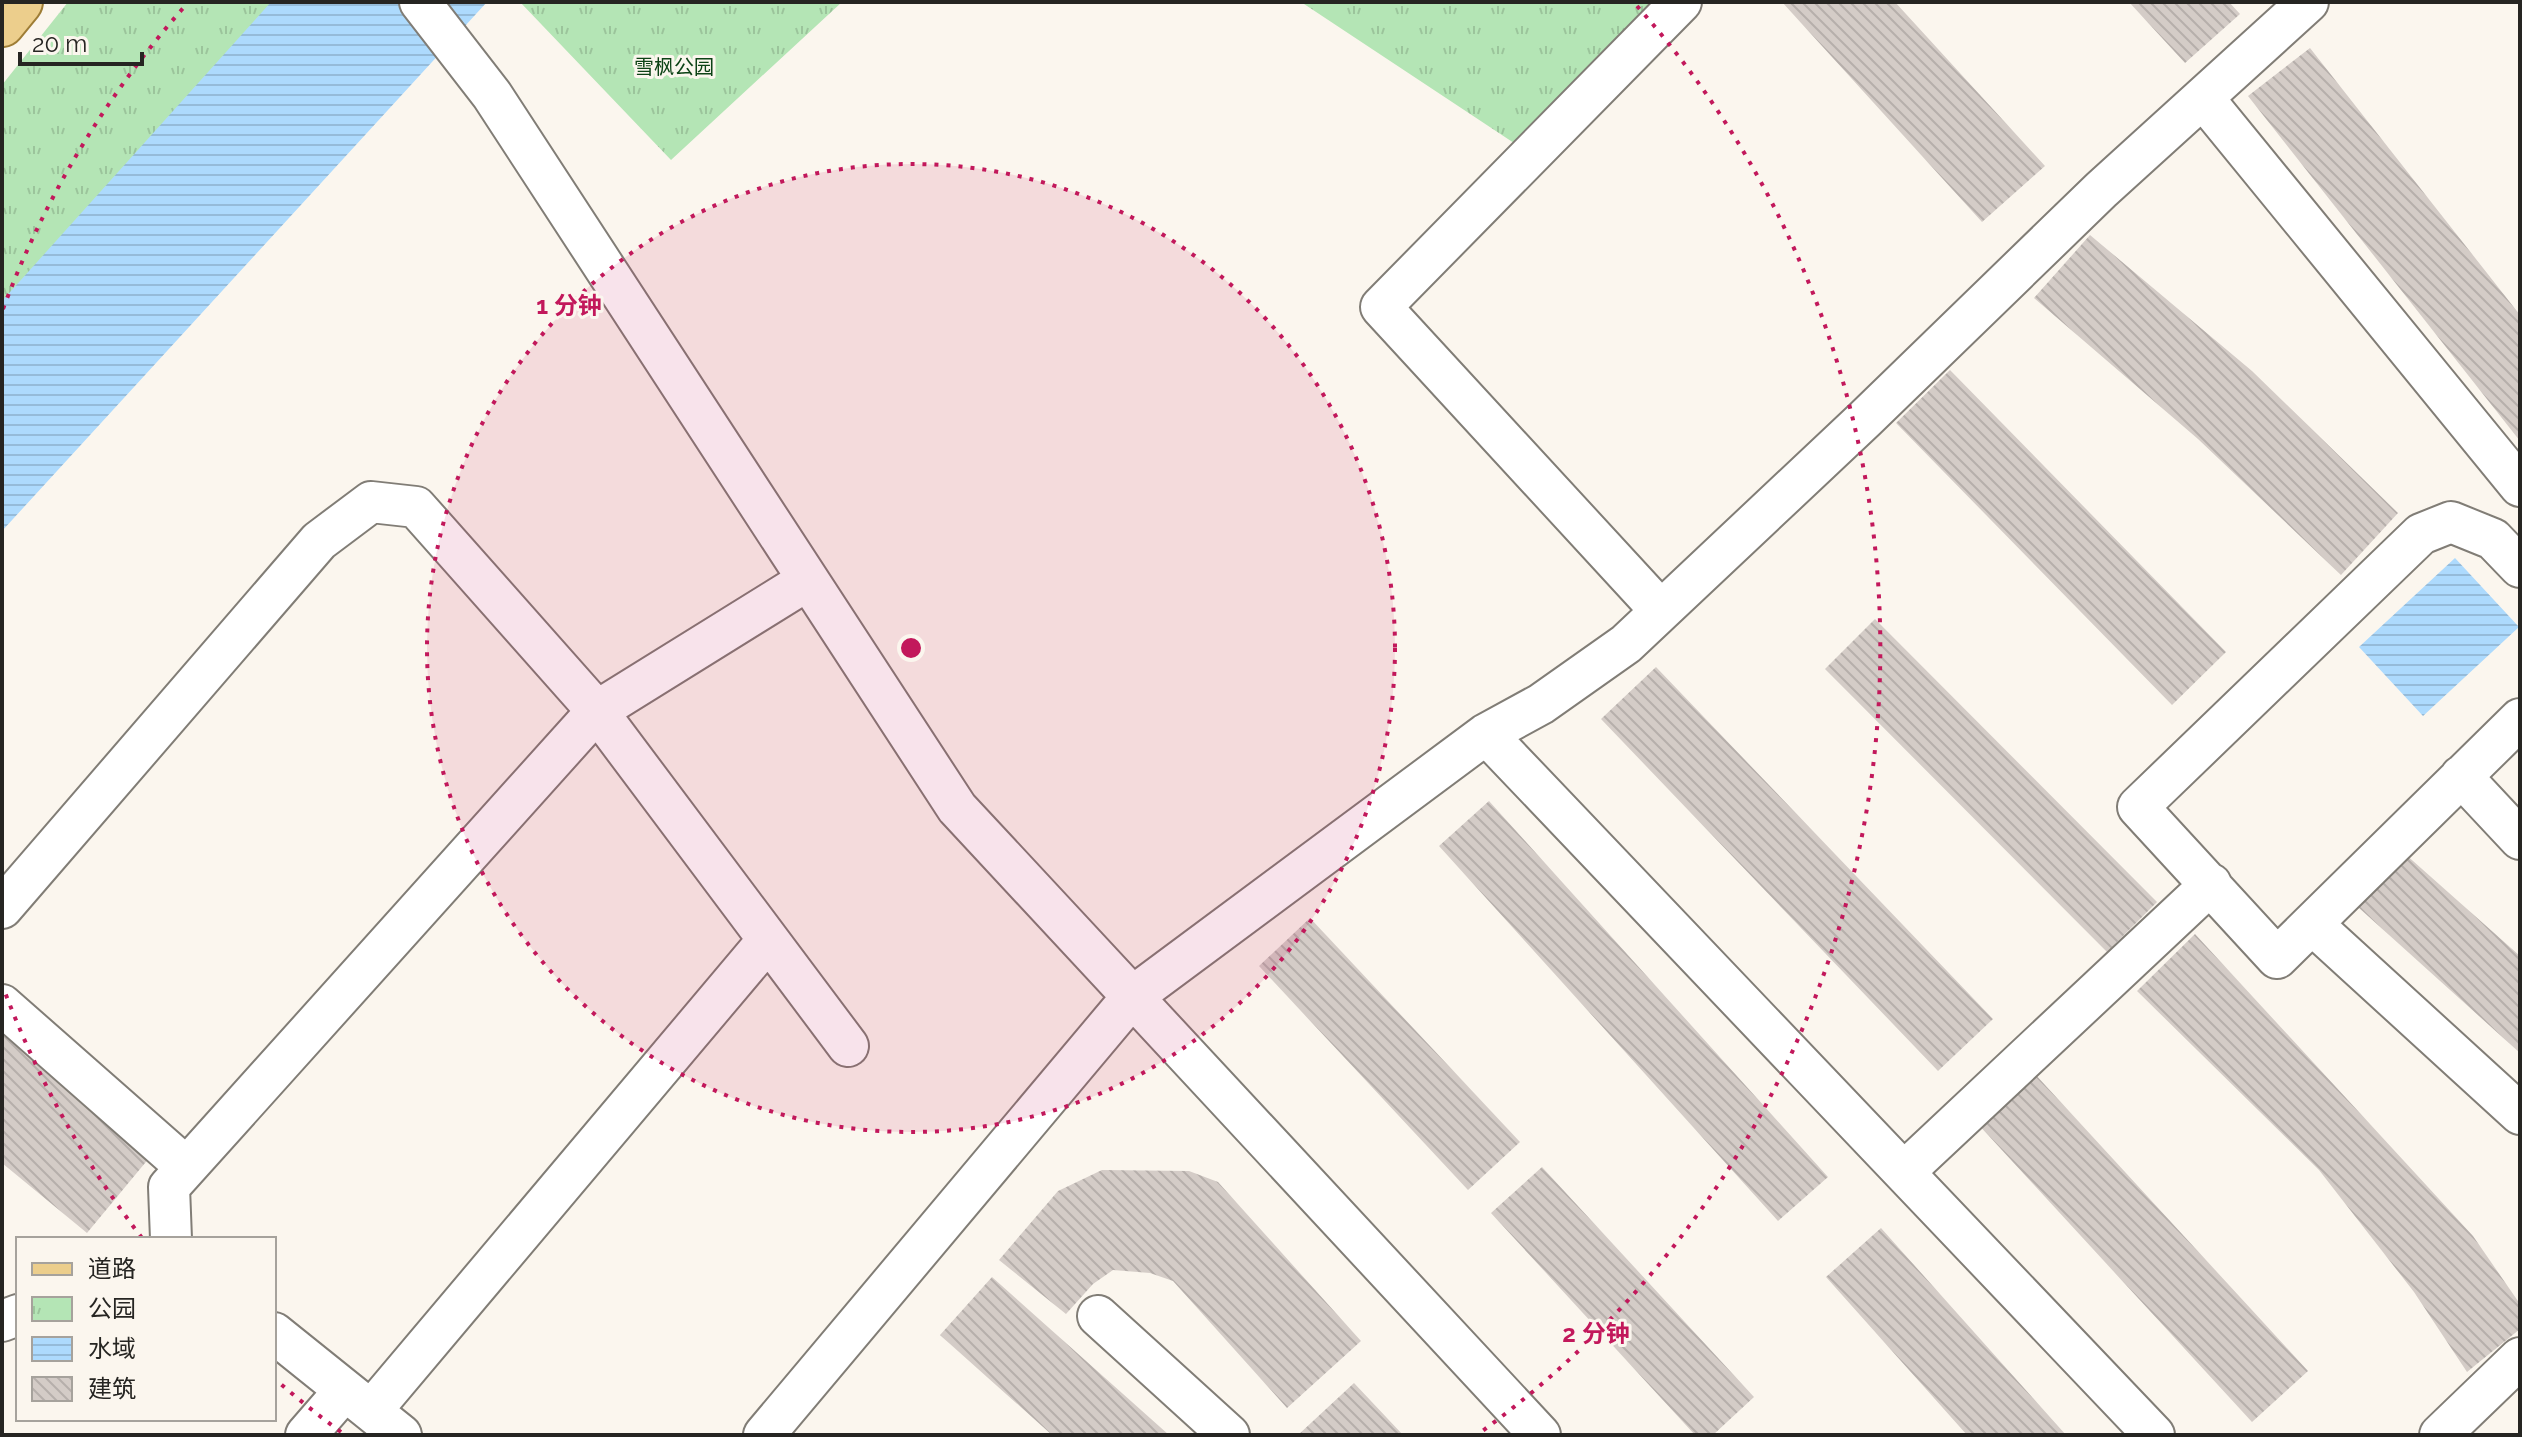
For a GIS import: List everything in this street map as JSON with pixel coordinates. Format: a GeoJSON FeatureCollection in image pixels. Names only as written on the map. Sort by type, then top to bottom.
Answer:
{"type":"FeatureCollection","features":[{"type":"Feature","properties":{"kind":"main road"},"geometry":{"type":"LineString","coordinates":[[2,24],[20,2]]}},
{"type":"Feature","properties":{"kind":"street"},"geometry":{"type":"LineString","coordinates":[[420,2],[492,95],[957,808],[1540,1435]]}},
{"type":"Feature","properties":{"kind":"street"},"geometry":{"type":"LineString","coordinates":[[1661,611],[1381,307],[1681,2]]}},
{"type":"Feature","properties":{"kind":"street"},"geometry":{"type":"LineString","coordinates":[[764,1435],[1132,997],[1486,734],[1541,704],[1626,644],[1865,419],[2101,190],[2308,2]]}},
{"type":"Feature","properties":{"kind":"street"},"geometry":{"type":"LineString","coordinates":[[2203,98],[2520,486]]}},
{"type":"Feature","properties":{"kind":"street"},"geometry":{"type":"LineString","coordinates":[[2,908],[319,541],[371,502],[416,507],[597,711],[848,1046]]}},
{"type":"Feature","properties":{"kind":"street"},"geometry":{"type":"LineString","coordinates":[[2520,567],[2493,539],[2451,522],[2421,534],[2138,807],[2277,958],[2520,719]]}},
{"type":"Feature","properties":{"kind":"street"},"geometry":{"type":"LineString","coordinates":[[171,1237],[169,1187],[597,711],[808,580]]}},
{"type":"Feature","properties":{"kind":"street"},"geometry":{"type":"LineString","coordinates":[[1486,734],[2154,1435]]}},
{"type":"Feature","properties":{"kind":"street"},"geometry":{"type":"LineString","coordinates":[[2461,776],[2520,839]]}},
{"type":"Feature","properties":{"kind":"street"},"geometry":{"type":"LineString","coordinates":[[1904,1172],[2211,884]]}},
{"type":"Feature","properties":{"kind":"street"},"geometry":{"type":"LineString","coordinates":[[2312,924],[2520,1114]]}},
{"type":"Feature","properties":{"kind":"street"},"geometry":{"type":"LineString","coordinates":[[306,1435],[372,1412],[768,940]]}},
{"type":"Feature","properties":{"kind":"street"},"geometry":{"type":"LineString","coordinates":[[2,1005],[186,1167]]}},
{"type":"Feature","properties":{"kind":"street"},"geometry":{"type":"LineString","coordinates":[[1098,1316],[1229,1435]]}},
{"type":"Feature","properties":{"kind":"street"},"geometry":{"type":"LineString","coordinates":[[276,1335],[372,1412]]}},
{"type":"Feature","properties":{"kind":"street"},"geometry":{"type":"LineString","coordinates":[[2440,1435],[2520,1358]]}},
{"type":"Feature","properties":{"kind":"green space"},"geometry":{"type":"Polygon","coordinates":[[[68,2],[286,2],[2,317],[2,85],[68,2]]]}},
{"type":"Feature","properties":{"kind":"green space","name":"雪枫公园"},"geometry":{"type":"Polygon","coordinates":[[[520,2],[842,2],[671,160],[520,2]]]}},
{"type":"Feature","properties":{"kind":"green space"},"geometry":{"type":"Polygon","coordinates":[[[1301,2],[1657,2],[1517,145],[1301,2]]]}},
{"type":"Feature","properties":{"kind":"water"},"geometry":{"type":"Polygon","coordinates":[[[271,2],[487,2],[2,531],[2,301],[271,2]]]}},
{"type":"Feature","properties":{"kind":"water"},"geometry":{"type":"Polygon","coordinates":[[[2455,558],[2519,627],[2423,716],[2359,647],[2455,558]]]}},
{"type":"Feature","properties":{"kind":"building"},"geometry":{"type":"Polygon","coordinates":[[[1782,2],[1895,2],[2045,166],[1982,222],[1782,2]]]}},
{"type":"Feature","properties":{"kind":"building"},"geometry":{"type":"Polygon","coordinates":[[[2129,2],[2229,2],[2240,14],[2185,63],[2129,2]]]}},
{"type":"Feature","properties":{"kind":"building"},"geometry":{"type":"Polygon","coordinates":[[[2310,48],[2520,315],[2520,441],[2248,96],[2310,48]]]}},
{"type":"Feature","properties":{"kind":"building"},"geometry":{"type":"Polygon","coordinates":[[[2090,235],[2252,371],[2398,513],[2341,575],[2198,439],[2034,298],[2090,235]]]}},
{"type":"Feature","properties":{"kind":"building"},"geometry":{"type":"Polygon","coordinates":[[[1950,370],[2226,652],[2172,705],[1896,423],[1950,370]]]}},
{"type":"Feature","properties":{"kind":"building"},"geometry":{"type":"Polygon","coordinates":[[[1875,619],[2157,902],[2107,952],[1825,669],[1875,619]]]}},
{"type":"Feature","properties":{"kind":"building"},"geometry":{"type":"Polygon","coordinates":[[[1656,667],[1993,1019],[1938,1071],[1601,719],[1656,667]]]}},
{"type":"Feature","properties":{"kind":"building"},"geometry":{"type":"Polygon","coordinates":[[[1489,801],[1828,1177],[1778,1221],[1439,846],[1489,801]]]}},
{"type":"Feature","properties":{"kind":"building"},"geometry":{"type":"Polygon","coordinates":[[[2404,853],[2520,956],[2520,1053],[2358,907],[2404,853]]]}},
{"type":"Feature","properties":{"kind":"building"},"geometry":{"type":"Polygon","coordinates":[[[1310,918],[1520,1142],[1468,1190],[1259,966],[1310,918]]]}},
{"type":"Feature","properties":{"kind":"building"},"geometry":{"type":"Polygon","coordinates":[[[2195,934],[2473,1236],[2520,1304],[2520,1329],[2467,1372],[2414,1292],[2319,1170],[2137,991],[2195,934]]]}},
{"type":"Feature","properties":{"kind":"building"},"geometry":{"type":"Polygon","coordinates":[[[2,1034],[150,1157],[87,1233],[2,1163],[2,1034]]]}},
{"type":"Feature","properties":{"kind":"building"},"geometry":{"type":"Polygon","coordinates":[[[2034,1073],[2308,1371],[2252,1422],[1978,1124],[2034,1073]]]}},
{"type":"Feature","properties":{"kind":"building"},"geometry":{"type":"Polygon","coordinates":[[[1542,1167],[1754,1397],[1713,1435],[1695,1435],[1491,1213],[1542,1167]]]}},
{"type":"Feature","properties":{"kind":"building"},"geometry":{"type":"Polygon","coordinates":[[[1102,1170],[1189,1171],[1218,1182],[1361,1341],[1287,1408],[1173,1281],[1150,1273],[1113,1270],[1093,1284],[1066,1314],[999,1260],[1058,1191],[1102,1170]]]}},
{"type":"Feature","properties":{"kind":"building"},"geometry":{"type":"Polygon","coordinates":[[[1881,1228],[2066,1435],[1967,1435],[1826,1277],[1881,1228]]]}},
{"type":"Feature","properties":{"kind":"building"},"geometry":{"type":"Polygon","coordinates":[[[992,1277],[1169,1435],[1052,1435],[940,1335],[992,1277]]]}},
{"type":"Feature","properties":{"kind":"building"},"geometry":{"type":"Polygon","coordinates":[[[1354,1383],[1403,1435],[1298,1435],[1354,1383]]]}}]}
